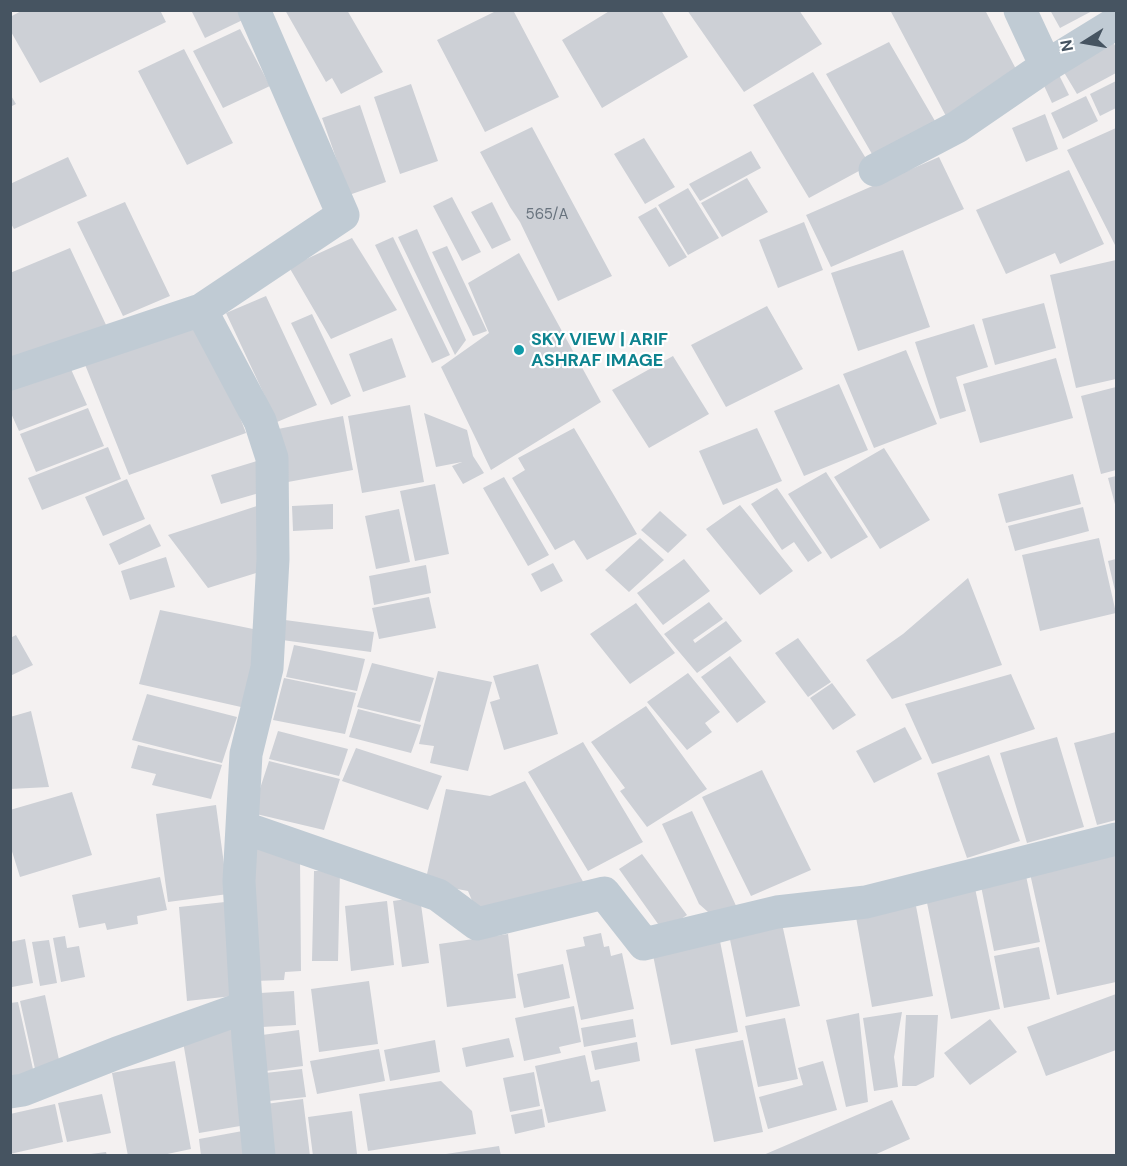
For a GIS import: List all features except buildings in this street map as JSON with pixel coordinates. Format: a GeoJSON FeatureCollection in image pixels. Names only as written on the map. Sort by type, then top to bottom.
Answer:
{"type":"FeatureCollection","features":[{"type":"Feature","properties":{"kind":"street"},"geometry":{"type":"LineString","coordinates":[[10,374],[201,310],[344,215],[254,10]]}},
{"type":"Feature","properties":{"kind":"street"},"geometry":{"type":"LineString","coordinates":[[1020,10],[1046,66]]}},
{"type":"Feature","properties":{"kind":"street"},"geometry":{"type":"LineString","coordinates":[[875,170],[957,127],[1046,66],[1116,23]]}},
{"type":"Feature","properties":{"kind":"street"},"geometry":{"type":"LineString","coordinates":[[201,310],[260,421],[272,458],[273,559],[267,668],[246,754],[239,881],[246,1007],[259,1155]]}},
{"type":"Feature","properties":{"kind":"street"},"geometry":{"type":"LineString","coordinates":[[242,827],[438,895],[477,924],[604,893],[644,944],[777,912],[866,902],[1116,839]]}},
{"type":"Feature","properties":{"kind":"street"},"geometry":{"type":"LineString","coordinates":[[10,1092],[23,1090],[117,1053],[246,1007]]}},
{"type":"Feature","properties":{"kind":"place","name":"SKY VIEW | ARIF ASHRAF IMAGE"},"geometry":{"type":"Point","coordinates":[519,350]}}]}
